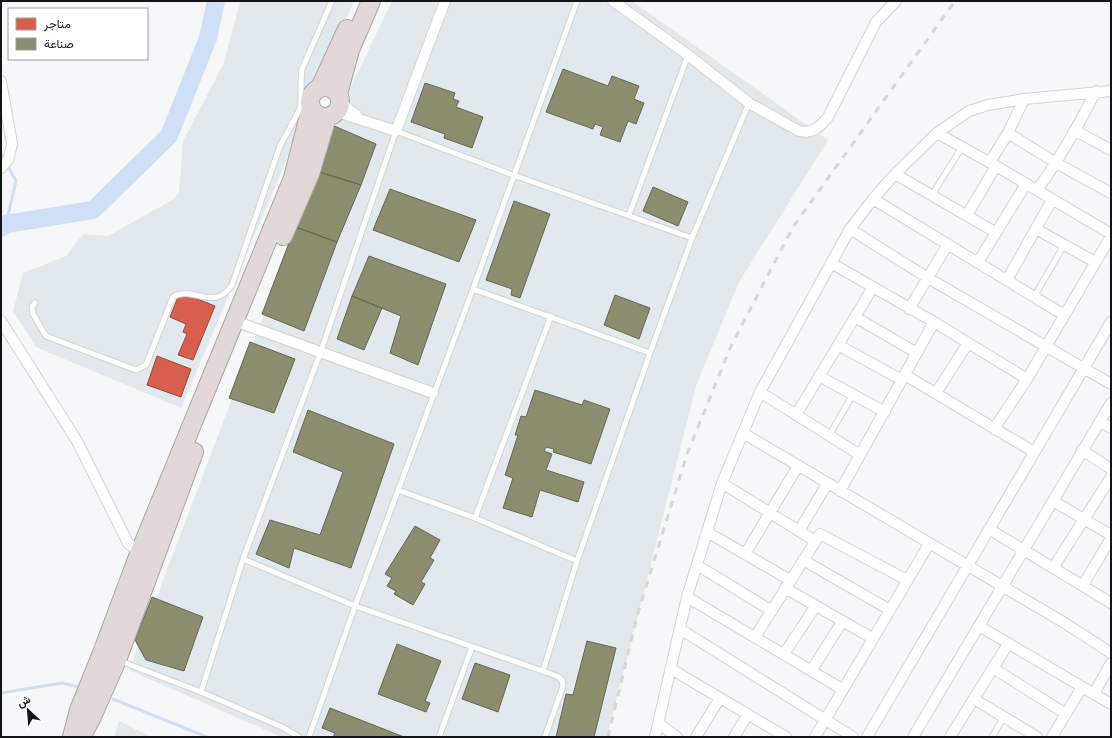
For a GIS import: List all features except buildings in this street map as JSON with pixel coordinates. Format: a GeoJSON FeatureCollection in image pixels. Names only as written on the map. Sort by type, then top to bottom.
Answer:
{"type":"FeatureCollection","features":[{"type":"Feature","properties":{"kind":"highway"},"geometry":{"type":"LineString","coordinates":[[81,737],[146,557],[205,409],[293,178],[311,97],[360,1]]}},
{"type":"Feature","properties":{"kind":"highway"},"geometry":{"type":"LineString","coordinates":[[205,409],[310,174],[336,106],[350,50],[371,1]]}},
{"type":"Feature","properties":{"kind":"highway"},"geometry":{"type":"LineString","coordinates":[[311,97],[330,87],[336,106]]}},
{"type":"Feature","properties":{"kind":"highway"},"geometry":{"type":"LineString","coordinates":[[311,97],[318,115],[336,106]]}},
{"type":"Feature","properties":{"kind":"highway"},"geometry":{"type":"LineString","coordinates":[[72,737],[79,710],[109,656]]}},
{"type":"Feature","properties":{"kind":"street"},"geometry":{"type":"LineString","coordinates":[[336,106],[359,118],[396,131],[445,1]]}},
{"type":"Feature","properties":{"kind":"street"},"geometry":{"type":"LineString","coordinates":[[613,1],[688,55],[749,103],[798,131],[812,131],[821,126],[828,117],[876,22],[896,1]]}},
{"type":"Feature","properties":{"kind":"street"},"geometry":{"type":"LineString","coordinates":[[1,81],[12,144],[4,165]]}},
{"type":"Feature","properties":{"kind":"street"},"geometry":{"type":"LineString","coordinates":[[655,737],[687,597],[722,483],[760,392],[850,230],[873,199],[895,174],[936,133],[969,111],[1024,99],[1096,91],[1111,91]]}},
{"type":"Feature","properties":{"kind":"street"},"geometry":{"type":"LineString","coordinates":[[1037,190],[1076,131],[1096,91]]}},
{"type":"Feature","properties":{"kind":"street"},"geometry":{"type":"LineString","coordinates":[[967,215],[1024,99]]}},
{"type":"Feature","properties":{"kind":"street"},"geometry":{"type":"LineString","coordinates":[[1076,131],[1111,150]]}},
{"type":"Feature","properties":{"kind":"street"},"geometry":{"type":"LineString","coordinates":[[936,133],[993,164],[1111,235],[1027,379],[994,429]]}},
{"type":"Feature","properties":{"kind":"street"},"geometry":{"type":"LineString","coordinates":[[1008,133],[1056,163],[1111,193]]}},
{"type":"Feature","properties":{"kind":"street"},"geometry":{"type":"LineString","coordinates":[[895,174],[995,232]]}},
{"type":"Feature","properties":{"kind":"street"},"geometry":{"type":"LineString","coordinates":[[978,262],[995,232],[1026,184]]}},
{"type":"Feature","properties":{"kind":"street"},"geometry":{"type":"LineString","coordinates":[[873,199],[1064,315]]}},
{"type":"Feature","properties":{"kind":"street"},"geometry":{"type":"LineString","coordinates":[[1007,280],[1052,200]]}},
{"type":"Feature","properties":{"kind":"street"},"geometry":{"type":"LineString","coordinates":[[1036,229],[1095,262]]}},
{"type":"Feature","properties":{"kind":"street"},"geometry":{"type":"LineString","coordinates":[[850,230],[928,278],[1111,384]]}},
{"type":"Feature","properties":{"kind":"street"},"geometry":{"type":"LineString","coordinates":[[909,309],[948,244]]}},
{"type":"Feature","properties":{"kind":"street"},"geometry":{"type":"LineString","coordinates":[[831,263],[934,322],[1027,379]]}},
{"type":"Feature","properties":{"kind":"street"},"geometry":{"type":"LineString","coordinates":[[796,415],[873,287]]}},
{"type":"Feature","properties":{"kind":"street"},"geometry":{"type":"LineString","coordinates":[[855,317],[917,353]]}},
{"type":"Feature","properties":{"kind":"street"},"geometry":{"type":"LineString","coordinates":[[1,322],[77,442],[116,522],[128,543],[146,557]]}},
{"type":"Feature","properties":{"kind":"street"},"geometry":{"type":"LineString","coordinates":[[840,492],[934,322]]}},
{"type":"Feature","properties":{"kind":"street"},"geometry":{"type":"LineString","coordinates":[[866,737],[1111,322]]}},
{"type":"Feature","properties":{"kind":"street"},"geometry":{"type":"LineString","coordinates":[[244,324],[433,393]]}},
{"type":"Feature","properties":{"kind":"street"},"geometry":{"type":"LineString","coordinates":[[936,393],[968,343]]}},
{"type":"Feature","properties":{"kind":"street"},"geometry":{"type":"LineString","coordinates":[[838,345],[936,393],[1034,452]]}},
{"type":"Feature","properties":{"kind":"street"},"geometry":{"type":"LineString","coordinates":[[819,376],[885,412]]}},
{"type":"Feature","properties":{"kind":"street"},"geometry":{"type":"LineString","coordinates":[[760,392],[860,455]]}},
{"type":"Feature","properties":{"kind":"street"},"geometry":{"type":"LineString","coordinates":[[926,737],[915,734],[1111,403]]}},
{"type":"Feature","properties":{"kind":"street"},"geometry":{"type":"LineString","coordinates":[[1100,421],[1111,428]]}},
{"type":"Feature","properties":{"kind":"street"},"geometry":{"type":"LineString","coordinates":[[743,433],[840,492],[1063,622],[1111,653]]}},
{"type":"Feature","properties":{"kind":"street"},"geometry":{"type":"LineString","coordinates":[[1082,450],[1111,469]]}},
{"type":"Feature","properties":{"kind":"street"},"geometry":{"type":"LineString","coordinates":[[745,554],[798,466]]}},
{"type":"Feature","properties":{"kind":"street"},"geometry":{"type":"LineString","coordinates":[[1053,568],[1111,477]]}},
{"type":"Feature","properties":{"kind":"street"},"geometry":{"type":"LineString","coordinates":[[722,483],[815,541]]}},
{"type":"Feature","properties":{"kind":"street"},"geometry":{"type":"LineString","coordinates":[[799,531],[827,484]]}},
{"type":"Feature","properties":{"kind":"street"},"geometry":{"type":"LineString","coordinates":[[1053,501],[1111,535]]}},
{"type":"Feature","properties":{"kind":"street"},"geometry":{"type":"LineString","coordinates":[[989,529],[1023,552],[1110,601]]}},
{"type":"Feature","properties":{"kind":"street"},"geometry":{"type":"LineString","coordinates":[[707,532],[745,554],[788,584],[815,607],[872,638]]}},
{"type":"Feature","properties":{"kind":"street"},"geometry":{"type":"LineString","coordinates":[[755,637],[820,534],[824,534],[907,580]]}},
{"type":"Feature","properties":{"kind":"street"},"geometry":{"type":"LineString","coordinates":[[1083,585],[1111,538]]}},
{"type":"Feature","properties":{"kind":"street"},"geometry":{"type":"LineString","coordinates":[[815,737],[872,638],[929,544]]}},
{"type":"Feature","properties":{"kind":"street"},"geometry":{"type":"LineString","coordinates":[[803,560],[890,610]]}},
{"type":"Feature","properties":{"kind":"street"},"geometry":{"type":"LineString","coordinates":[[698,565],[772,610]]}},
{"type":"Feature","properties":{"kind":"street"},"geometry":{"type":"LineString","coordinates":[[687,597],[842,689]]}},
{"type":"Feature","properties":{"kind":"street"},"geometry":{"type":"LineString","coordinates":[[784,654],[815,607]]}},
{"type":"Feature","properties":{"kind":"street"},"geometry":{"type":"LineString","coordinates":[[811,671],[842,622]]}},
{"type":"Feature","properties":{"kind":"street"},"geometry":{"type":"LineString","coordinates":[[979,626],[1111,704]]}},
{"type":"Feature","properties":{"kind":"street"},"geometry":{"type":"LineString","coordinates":[[680,629],[853,737]]}},
{"type":"Feature","properties":{"kind":"street"},"geometry":{"type":"LineString","coordinates":[[950,737],[1008,644]]}},
{"type":"Feature","properties":{"kind":"street"},"geometry":{"type":"LineString","coordinates":[[1094,694],[1111,663]]}},
{"type":"Feature","properties":{"kind":"street"},"geometry":{"type":"LineString","coordinates":[[993,668],[1066,714]]}},
{"type":"Feature","properties":{"kind":"street"},"geometry":{"type":"LineString","coordinates":[[671,669],[748,714],[780,736]]}},
{"type":"Feature","properties":{"kind":"street"},"geometry":{"type":"LineString","coordinates":[[1052,737],[1082,687]]}},
{"type":"Feature","properties":{"kind":"street"},"geometry":{"type":"LineString","coordinates":[[696,737],[720,698]]}},
{"type":"Feature","properties":{"kind":"street"},"geometry":{"type":"LineString","coordinates":[[974,699],[1034,736]]}},
{"type":"Feature","properties":{"kind":"street"},"geometry":{"type":"LineString","coordinates":[[734,737],[748,714]]}},
{"type":"Feature","properties":{"kind":"street"},"geometry":{"type":"LineString","coordinates":[[658,723],[677,737]]}},
{"type":"Feature","properties":{"kind":"lane"},"geometry":{"type":"LineString","coordinates":[[35,303],[32,307],[33,314],[46,336],[133,370],[144,368],[148,362],[173,297],[181,294],[213,298],[223,294],[232,285],[280,146],[299,111],[311,97],[300,81],[302,69],[332,1]]}},
{"type":"Feature","properties":{"kind":"lane"},"geometry":{"type":"LineString","coordinates":[[309,737],[355,606],[433,393],[473,289],[577,1]]}},
{"type":"Feature","properties":{"kind":"lane"},"geometry":{"type":"LineString","coordinates":[[629,215],[688,55]]}},
{"type":"Feature","properties":{"kind":"lane"},"geometry":{"type":"LineString","coordinates":[[543,671],[577,561],[650,353],[692,238],[749,103]]}},
{"type":"Feature","properties":{"kind":"lane"},"geometry":{"type":"LineString","coordinates":[[201,692],[243,559],[321,351],[396,131],[513,175],[692,238]]}},
{"type":"Feature","properties":{"kind":"lane"},"geometry":{"type":"LineString","coordinates":[[932,195],[962,147]]}},
{"type":"Feature","properties":{"kind":"lane"},"geometry":{"type":"LineString","coordinates":[[1034,297],[1064,245]]}},
{"type":"Feature","properties":{"kind":"lane"},"geometry":{"type":"LineString","coordinates":[[473,289],[650,353]]}},
{"type":"Feature","properties":{"kind":"lane"},"geometry":{"type":"LineString","coordinates":[[475,518],[551,316]]}},
{"type":"Feature","properties":{"kind":"lane"},"geometry":{"type":"LineString","coordinates":[[829,436],[853,394]]}},
{"type":"Feature","properties":{"kind":"lane"},"geometry":{"type":"LineString","coordinates":[[398,490],[475,518],[577,561]]}},
{"type":"Feature","properties":{"kind":"lane"},"geometry":{"type":"LineString","coordinates":[[243,559],[355,606],[558,676],[562,680],[563,686],[545,737]]}},
{"type":"Feature","properties":{"kind":"lane"},"geometry":{"type":"LineString","coordinates":[[439,737],[472,647]]}},
{"type":"Feature","properties":{"kind":"lane"},"geometry":{"type":"LineString","coordinates":[[109,656],[201,692],[282,727],[299,737]]}},
{"type":"Feature","properties":{"kind":"lane"},"geometry":{"type":"LineString","coordinates":[[992,737],[1004,717]]}},
{"type":"Feature","properties":{"kind":"shaded area"},"geometry":{"type":"Polygon","coordinates":[[[240,1],[354,1],[181,408],[36,347],[13,311],[23,273],[66,256],[83,234],[108,236],[174,199],[179,193],[183,141],[224,63],[240,1]]]}},
{"type":"Feature","properties":{"kind":"shaded area"},"geometry":{"type":"Polygon","coordinates":[[[392,1],[632,1],[828,140],[739,282],[696,386],[607,737],[281,737],[129,670],[348,93],[392,1]]]}},
{"type":"Feature","properties":{"kind":"shaded area"},"geometry":{"type":"Polygon","coordinates":[[[119,721],[151,737],[114,737],[119,721]]]}},
{"type":"Feature","properties":{"kind":"waterway"},"geometry":{"type":"LineString","coordinates":[[1,228],[6,224],[93,210],[169,136],[208,38],[216,1]]}},
{"type":"Feature","properties":{"kind":"waterway"},"geometry":{"type":"LineString","coordinates":[[1,153],[16,181],[6,224]]}},
{"type":"Feature","properties":{"kind":"waterway"},"geometry":{"type":"LineString","coordinates":[[1,693],[62,683],[83,688]]}},
{"type":"Feature","properties":{"kind":"waterway"},"geometry":{"type":"LineString","coordinates":[[113,699],[207,737]]}},
{"type":"Feature","properties":{"kind":"railway"},"geometry":{"type":"LineString","coordinates":[[608,737],[637,616],[687,454],[731,346],[793,227],[955,1]]}}]}
